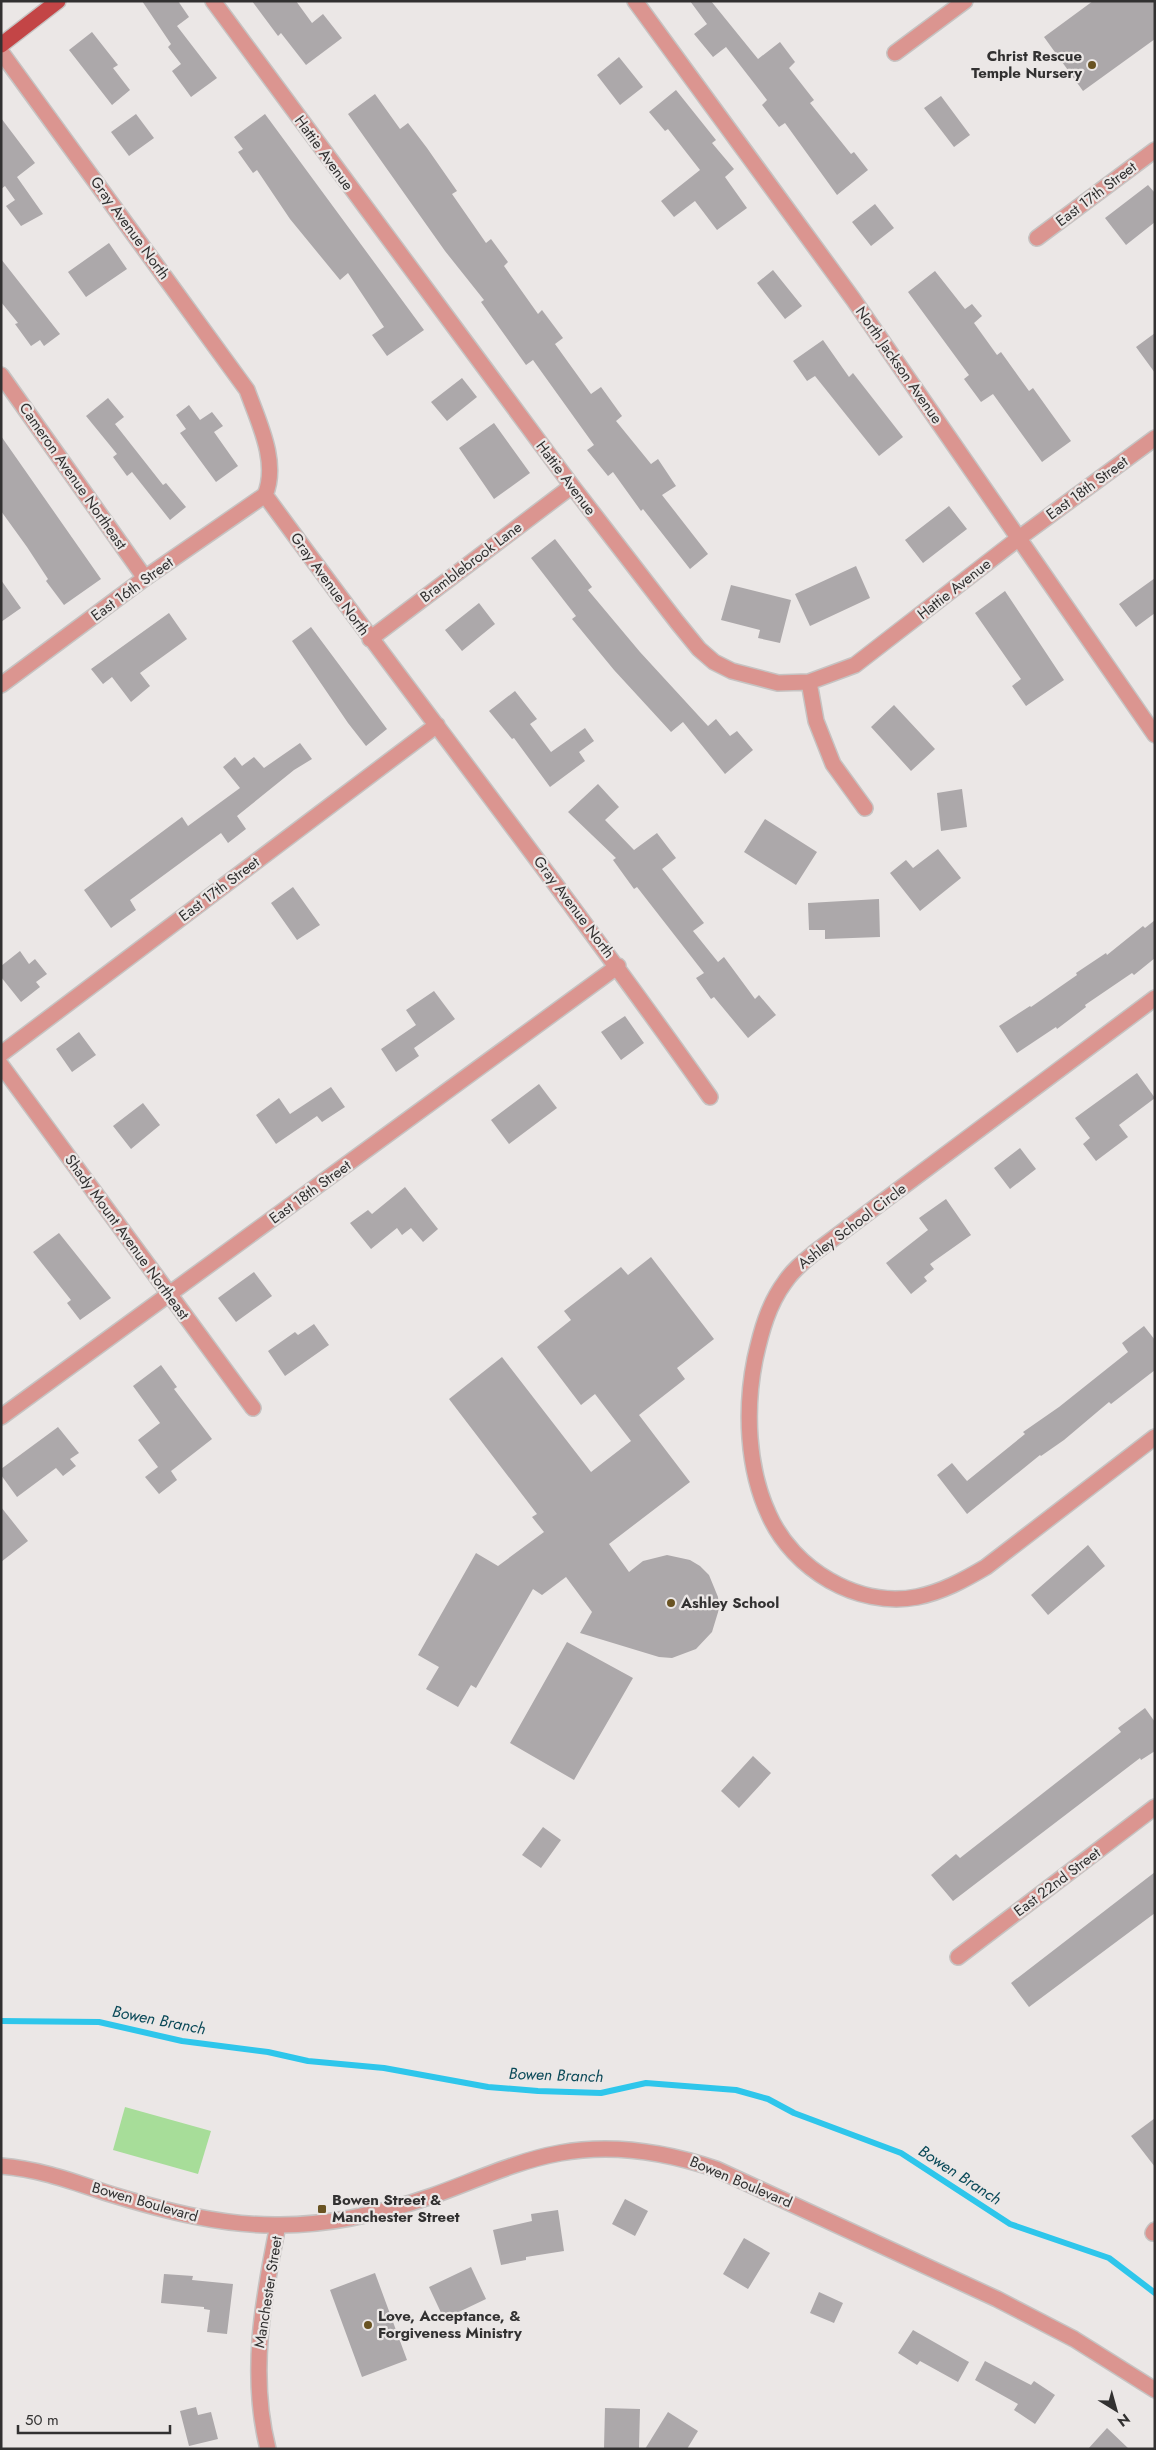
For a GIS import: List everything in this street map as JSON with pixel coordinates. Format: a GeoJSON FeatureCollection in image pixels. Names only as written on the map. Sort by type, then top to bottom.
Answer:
{"type":"FeatureCollection","features":[{"type":"Feature","properties":{"kind":"main road"},"geometry":{"type":"LineString","coordinates":[[1,44],[58,1]]}},
{"type":"Feature","properties":{"kind":"street","name":"Hattie Avenue"},"geometry":{"type":"LineString","coordinates":[[213,1],[572,486],[699,649],[714,662],[732,671],[772,682],[809,682],[855,665],[1019,538]]}},
{"type":"Feature","properties":{"kind":"street","name":"North Jackson Avenue"},"geometry":{"type":"LineString","coordinates":[[635,1],[853,299],[1155,735]]}},
{"type":"Feature","properties":{"kind":"street"},"geometry":{"type":"LineString","coordinates":[[895,53],[965,1]]}},
{"type":"Feature","properties":{"kind":"street","name":"Gray Avenue North"},"geometry":{"type":"LineString","coordinates":[[1,52],[247,390],[266,445],[269,484],[264,495],[370,639],[618,966],[710,1096]]}},
{"type":"Feature","properties":{"kind":"street","name":"East 17th Street"},"geometry":{"type":"LineString","coordinates":[[1037,238],[1155,150]]}},
{"type":"Feature","properties":{"kind":"street","name":"Cameron Avenue Northeast"},"geometry":{"type":"LineString","coordinates":[[1,374],[145,578]]}},
{"type":"Feature","properties":{"kind":"street","name":"East 18th Street"},"geometry":{"type":"LineString","coordinates":[[1019,538],[1155,438]]}},
{"type":"Feature","properties":{"kind":"street","name":"Bramblebrook Lane"},"geometry":{"type":"LineString","coordinates":[[370,639],[572,486]]}},
{"type":"Feature","properties":{"kind":"street","name":"East 16th Street"},"geometry":{"type":"LineString","coordinates":[[1,685],[145,578],[264,495]]}},
{"type":"Feature","properties":{"kind":"street"},"geometry":{"type":"LineString","coordinates":[[809,682],[816,721],[833,764],[865,808]]}},
{"type":"Feature","properties":{"kind":"street","name":"East 17th Street"},"geometry":{"type":"LineString","coordinates":[[1,1054],[437,725]]}},
{"type":"Feature","properties":{"kind":"street","name":"East 18th Street"},"geometry":{"type":"LineString","coordinates":[[1,1417],[170,1296],[618,966]]}},
{"type":"Feature","properties":{"kind":"street","name":"Ashley School Circle"},"geometry":{"type":"LineString","coordinates":[[1155,998],[814,1253],[792,1272],[769,1309],[762,1330],[753,1368],[749,1420],[757,1478],[762,1496],[769,1515],[792,1550],[835,1585],[898,1599],[941,1590],[964,1580],[986,1566],[1155,1437]]}},
{"type":"Feature","properties":{"kind":"street","name":"Shady Mount Avenue Northeast"},"geometry":{"type":"LineString","coordinates":[[1,1065],[253,1408]]}},
{"type":"Feature","properties":{"kind":"street","name":"East 22nd Street"},"geometry":{"type":"LineString","coordinates":[[958,1957],[1155,1807]]}},
{"type":"Feature","properties":{"kind":"street","name":"Bowen Boulevard"},"geometry":{"type":"LineString","coordinates":[[1,2166],[42,2171],[178,2213],[241,2223],[278,2225],[340,2220],[400,2207],[496,2172],[560,2153],[590,2149],[623,2149],[684,2158],[723,2172],[997,2299],[1074,2339],[1155,2390]]}},
{"type":"Feature","properties":{"kind":"street","name":"Manchester Street"},"geometry":{"type":"LineString","coordinates":[[268,2449],[258,2392],[259,2352],[267,2282],[278,2225]]}},
{"type":"Feature","properties":{"kind":"green space"},"geometry":{"type":"Polygon","coordinates":[[[125,2107],[211,2131],[198,2174],[113,2150],[125,2107]]]}},
{"type":"Feature","properties":{"kind":"building"},"geometry":{"type":"Polygon","coordinates":[[[142,1],[178,1],[189,17],[177,26],[217,78],[191,97],[172,71],[181,64],[168,47],[171,44],[142,1]]]}},
{"type":"Feature","properties":{"kind":"building"},"geometry":{"type":"Polygon","coordinates":[[[252,1],[296,1],[312,23],[323,14],[342,38],[306,65],[281,33],[278,36],[252,1]]]}},
{"type":"Feature","properties":{"kind":"building"},"geometry":{"type":"Polygon","coordinates":[[[690,1],[711,1],[758,59],[780,42],[795,62],[789,68],[814,100],[810,103],[851,154],[854,152],[868,170],[837,195],[785,123],[779,127],[762,105],[767,100],[726,47],[713,57],[694,34],[707,24],[690,1]]]}},
{"type":"Feature","properties":{"kind":"building","name":"Christ Rescue Temple Nursery"},"geometry":{"type":"Polygon","coordinates":[[[1093,1],[1155,1],[1155,39],[1083,91],[1044,37],[1093,1]]]}},
{"type":"Feature","properties":{"kind":"building"},"geometry":{"type":"Polygon","coordinates":[[[92,32],[118,65],[113,68],[130,90],[112,105],[69,50],[92,32]]]}},
{"type":"Feature","properties":{"kind":"building"},"geometry":{"type":"Polygon","coordinates":[[[619,57],[643,87],[620,105],[597,75],[619,57]]]}},
{"type":"Feature","properties":{"kind":"building"},"geometry":{"type":"Polygon","coordinates":[[[676,90],[716,140],[712,143],[734,169],[725,177],[747,208],[717,230],[695,201],[674,217],[661,201],[700,170],[668,129],[665,131],[649,112],[676,90]]]}},
{"type":"Feature","properties":{"kind":"building"},"geometry":{"type":"Polygon","coordinates":[[[375,94],[400,129],[408,123],[427,148],[457,191],[452,194],[486,243],[491,239],[508,262],[504,266],[538,314],[542,310],[563,338],[555,344],[591,394],[601,387],[622,416],[616,421],[651,464],[658,459],[676,486],[662,495],[708,554],[690,569],[643,509],[641,511],[613,472],[608,476],[587,450],[594,445],[533,360],[526,365],[481,302],[484,300],[445,251],[348,114],[375,94]]]}},
{"type":"Feature","properties":{"kind":"building"},"geometry":{"type":"Polygon","coordinates":[[[941,96],[970,135],[954,147],[924,108],[941,96]]]}},
{"type":"Feature","properties":{"kind":"building"},"geometry":{"type":"Polygon","coordinates":[[[136,114],[154,138],[129,156],[111,132],[136,114]]]}},
{"type":"Feature","properties":{"kind":"building"},"geometry":{"type":"Polygon","coordinates":[[[265,114],[424,330],[387,356],[372,335],[384,327],[348,273],[340,280],[290,219],[257,170],[253,173],[238,152],[243,149],[234,137],[265,114]]]}},
{"type":"Feature","properties":{"kind":"building"},"geometry":{"type":"Polygon","coordinates":[[[1,118],[35,163],[17,177],[43,214],[21,226],[6,206],[15,200],[5,186],[1,189],[1,118]]]}},
{"type":"Feature","properties":{"kind":"building"},"geometry":{"type":"Polygon","coordinates":[[[1148,185],[1155,193],[1155,222],[1126,245],[1105,218],[1148,185]]]}},
{"type":"Feature","properties":{"kind":"building"},"geometry":{"type":"Polygon","coordinates":[[[875,204],[894,228],[871,246],[852,222],[875,204]]]}},
{"type":"Feature","properties":{"kind":"building"},"geometry":{"type":"Polygon","coordinates":[[[109,243],[127,269],[86,297],[68,272],[109,243]]]}},
{"type":"Feature","properties":{"kind":"building"},"geometry":{"type":"Polygon","coordinates":[[[1,259],[60,334],[44,346],[40,340],[31,346],[15,324],[18,323],[1,302],[1,259]]]}},
{"type":"Feature","properties":{"kind":"building"},"geometry":{"type":"Polygon","coordinates":[[[773,270],[802,306],[785,319],[757,283],[773,270]]]}},
{"type":"Feature","properties":{"kind":"building"},"geometry":{"type":"Polygon","coordinates":[[[935,271],[965,309],[972,304],[982,316],[974,323],[997,355],[1001,352],[1029,391],[1033,388],[1071,441],[1042,462],[993,394],[981,402],[964,379],[969,375],[908,292],[935,271]]]}},
{"type":"Feature","properties":{"kind":"building"},"geometry":{"type":"Polygon","coordinates":[[[1155,333],[1155,373],[1136,347],[1155,333]]]}},
{"type":"Feature","properties":{"kind":"building"},"geometry":{"type":"Polygon","coordinates":[[[823,340],[849,377],[853,373],[903,437],[879,456],[815,376],[807,381],[793,361],[823,340]]]}},
{"type":"Feature","properties":{"kind":"building"},"geometry":{"type":"Polygon","coordinates":[[[462,378],[477,397],[447,421],[431,402],[462,378]]]}},
{"type":"Feature","properties":{"kind":"building"},"geometry":{"type":"Polygon","coordinates":[[[108,398],[124,417],[115,424],[163,485],[166,483],[186,507],[170,520],[132,472],[127,476],[113,457],[117,454],[86,416],[108,398]]]}},
{"type":"Feature","properties":{"kind":"building"},"geometry":{"type":"Polygon","coordinates":[[[189,405],[200,420],[212,412],[223,426],[214,432],[238,466],[216,482],[180,433],[186,429],[176,415],[189,405]]]}},
{"type":"Feature","properties":{"kind":"building"},"geometry":{"type":"Polygon","coordinates":[[[494,423],[530,473],[494,499],[459,448],[494,423]]]}},
{"type":"Feature","properties":{"kind":"building"},"geometry":{"type":"Polygon","coordinates":[[[1,436],[101,579],[64,605],[46,581],[48,579],[1,511],[1,436]]]}},
{"type":"Feature","properties":{"kind":"building"},"geometry":{"type":"Polygon","coordinates":[[[949,506],[967,529],[923,563],[905,540],[949,506]]]}},
{"type":"Feature","properties":{"kind":"building"},"geometry":{"type":"Polygon","coordinates":[[[555,539],[592,587],[588,590],[640,652],[708,726],[716,719],[730,736],[737,731],[753,750],[725,774],[683,722],[671,732],[614,670],[572,619],[576,616],[531,558],[555,539]]]}},
{"type":"Feature","properties":{"kind":"building"},"geometry":{"type":"Polygon","coordinates":[[[856,566],[870,598],[810,626],[795,594],[856,566]]]}},
{"type":"Feature","properties":{"kind":"building"},"geometry":{"type":"Polygon","coordinates":[[[1155,578],[1155,613],[1136,627],[1119,604],[1155,578]]]}},
{"type":"Feature","properties":{"kind":"building"},"geometry":{"type":"Polygon","coordinates":[[[1,580],[21,608],[1,622],[1,580]]]}},
{"type":"Feature","properties":{"kind":"building"},"geometry":{"type":"Polygon","coordinates":[[[731,585],[791,600],[780,643],[758,638],[760,630],[721,620],[731,585]]]}},
{"type":"Feature","properties":{"kind":"building"},"geometry":{"type":"Polygon","coordinates":[[[1005,591],[1064,680],[1026,706],[1012,686],[1021,679],[975,613],[1005,591]]]}},
{"type":"Feature","properties":{"kind":"building"},"geometry":{"type":"Polygon","coordinates":[[[479,603],[495,624],[462,651],[445,630],[479,603]]]}},
{"type":"Feature","properties":{"kind":"building"},"geometry":{"type":"Polygon","coordinates":[[[169,613],[187,639],[140,673],[150,686],[131,702],[112,677],[103,684],[91,669],[169,613]]]}},
{"type":"Feature","properties":{"kind":"building"},"geometry":{"type":"Polygon","coordinates":[[[311,627],[387,729],[366,746],[292,641],[311,627]]]}},
{"type":"Feature","properties":{"kind":"building"},"geometry":{"type":"Polygon","coordinates":[[[515,691],[537,719],[530,724],[551,752],[585,728],[594,741],[579,752],[585,761],[550,787],[514,738],[512,739],[489,711],[515,691]]]}},
{"type":"Feature","properties":{"kind":"building"},"geometry":{"type":"Polygon","coordinates":[[[894,705],[935,749],[911,771],[871,727],[894,705]]]}},
{"type":"Feature","properties":{"kind":"building"},"geometry":{"type":"Polygon","coordinates":[[[300,743],[312,759],[294,770],[237,816],[246,829],[228,843],[221,833],[130,900],[136,910],[111,928],[84,890],[182,817],[188,826],[240,788],[223,767],[235,757],[242,766],[254,757],[264,768],[300,743]]]}},
{"type":"Feature","properties":{"kind":"building"},"geometry":{"type":"Polygon","coordinates":[[[598,784],[619,807],[605,820],[634,850],[657,833],[676,858],[662,869],[704,923],[693,931],[718,962],[724,957],[755,999],[759,995],[776,1015],[748,1038],[714,997],[711,999],[696,978],[704,973],[637,887],[634,889],[613,860],[616,858],[568,812],[598,784]]]}},
{"type":"Feature","properties":{"kind":"building"},"geometry":{"type":"Polygon","coordinates":[[[962,789],[967,827],[941,831],[937,793],[962,789]]]}},
{"type":"Feature","properties":{"kind":"building"},"geometry":{"type":"Polygon","coordinates":[[[765,819],[817,852],[796,885],[744,852],[765,819]]]}},
{"type":"Feature","properties":{"kind":"building"},"geometry":{"type":"Polygon","coordinates":[[[938,849],[961,878],[920,911],[890,873],[906,860],[913,868],[938,849]]]}},
{"type":"Feature","properties":{"kind":"building"},"geometry":{"type":"Polygon","coordinates":[[[293,887],[320,925],[297,940],[271,903],[293,887]]]}},
{"type":"Feature","properties":{"kind":"building"},"geometry":{"type":"Polygon","coordinates":[[[879,899],[880,937],[825,939],[825,930],[809,930],[808,903],[879,899]]]}},
{"type":"Feature","properties":{"kind":"building"},"geometry":{"type":"Polygon","coordinates":[[[1155,920],[1155,958],[1134,975],[1132,973],[1085,1005],[1086,1007],[1057,1029],[1056,1027],[1017,1053],[999,1026],[1031,1007],[1077,975],[1076,973],[1106,953],[1107,955],[1143,926],[1145,928],[1155,920]]]}},
{"type":"Feature","properties":{"kind":"building"},"geometry":{"type":"Polygon","coordinates":[[[20,951],[29,964],[35,959],[47,974],[36,982],[40,987],[21,1002],[1,977],[1,966],[20,951]]]}},
{"type":"Feature","properties":{"kind":"building"},"geometry":{"type":"Polygon","coordinates":[[[434,991],[455,1019],[414,1048],[419,1056],[396,1072],[381,1049],[416,1025],[406,1010],[434,991]]]}},
{"type":"Feature","properties":{"kind":"building"},"geometry":{"type":"Polygon","coordinates":[[[625,1016],[644,1043],[621,1060],[601,1032],[625,1016]]]}},
{"type":"Feature","properties":{"kind":"building"},"geometry":{"type":"Polygon","coordinates":[[[79,1032],[96,1055],[72,1072],[56,1049],[79,1032]]]}},
{"type":"Feature","properties":{"kind":"building"},"geometry":{"type":"Polygon","coordinates":[[[1137,1073],[1155,1098],[1119,1125],[1128,1137],[1096,1161],[1083,1144],[1090,1138],[1075,1118],[1137,1073]]]}},
{"type":"Feature","properties":{"kind":"building"},"geometry":{"type":"Polygon","coordinates":[[[539,1084],[557,1108],[509,1144],[491,1120],[539,1084]]]}},
{"type":"Feature","properties":{"kind":"building"},"geometry":{"type":"Polygon","coordinates":[[[331,1087],[345,1107],[322,1122],[317,1116],[276,1144],[256,1115],[279,1098],[290,1114],[331,1087]]]}},
{"type":"Feature","properties":{"kind":"building"},"geometry":{"type":"Polygon","coordinates":[[[143,1103],[160,1125],[131,1149],[113,1126],[143,1103]]]}},
{"type":"Feature","properties":{"kind":"building"},"geometry":{"type":"Polygon","coordinates":[[[1020,1148],[1036,1169],[1010,1189],[994,1168],[1020,1148]]]}},
{"type":"Feature","properties":{"kind":"building"},"geometry":{"type":"Polygon","coordinates":[[[405,1187],[438,1229],[423,1242],[411,1228],[402,1235],[397,1228],[371,1249],[350,1223],[368,1210],[372,1214],[405,1187]]]}},
{"type":"Feature","properties":{"kind":"building"},"geometry":{"type":"Polygon","coordinates":[[[946,1199],[971,1235],[930,1264],[934,1269],[924,1277],[927,1281],[911,1294],[886,1263],[928,1230],[919,1218],[946,1199]]]}},
{"type":"Feature","properties":{"kind":"building"},"geometry":{"type":"Polygon","coordinates":[[[59,1233],[111,1298],[80,1320],[67,1303],[71,1300],[33,1252],[59,1233]]]}},
{"type":"Feature","properties":{"kind":"building"},"geometry":{"type":"Polygon","coordinates":[[[651,1257],[714,1339],[677,1368],[685,1379],[639,1415],[690,1482],[609,1544],[629,1572],[643,1561],[667,1555],[690,1560],[700,1566],[709,1575],[718,1597],[719,1609],[712,1632],[696,1649],[672,1658],[659,1657],[580,1633],[592,1612],[566,1577],[542,1595],[533,1589],[476,1688],[471,1685],[458,1707],[426,1689],[439,1667],[418,1655],[476,1553],[498,1566],[544,1532],[532,1517],[537,1514],[449,1399],[502,1357],[591,1472],[631,1441],[595,1394],[581,1405],[537,1347],[571,1320],[564,1311],[621,1267],[628,1275],[651,1257]]]}},
{"type":"Feature","properties":{"kind":"building"},"geometry":{"type":"Polygon","coordinates":[[[254,1272],[272,1296],[236,1322],[218,1298],[254,1272]]]}},
{"type":"Feature","properties":{"kind":"building"},"geometry":{"type":"Polygon","coordinates":[[[314,1324],[329,1345],[285,1376],[268,1351],[295,1332],[298,1335],[314,1324]]]}},
{"type":"Feature","properties":{"kind":"building"},"geometry":{"type":"Polygon","coordinates":[[[1144,1326],[1155,1340],[1155,1370],[1111,1404],[1109,1402],[1064,1440],[1040,1455],[967,1514],[937,1475],[952,1463],[967,1481],[1025,1434],[1023,1432],[1059,1407],[1128,1352],[1122,1343],[1144,1326]]]}},
{"type":"Feature","properties":{"kind":"building"},"geometry":{"type":"Polygon","coordinates":[[[161,1365],[177,1387],[174,1389],[212,1439],[171,1471],[177,1480],[159,1494],[145,1477],[158,1467],[138,1440],[160,1423],[133,1386],[161,1365]]]}},
{"type":"Feature","properties":{"kind":"building"},"geometry":{"type":"Polygon","coordinates":[[[58,1427],[79,1453],[70,1459],[76,1466],[63,1476],[56,1468],[17,1497],[1,1475],[1,1469],[58,1427]]]}},
{"type":"Feature","properties":{"kind":"building"},"geometry":{"type":"Polygon","coordinates":[[[1,1507],[28,1541],[1,1562],[1,1507]]]}},
{"type":"Feature","properties":{"kind":"building"},"geometry":{"type":"Polygon","coordinates":[[[1088,1545],[1105,1566],[1048,1615],[1031,1595],[1088,1545]]]}},
{"type":"Feature","properties":{"kind":"building"},"geometry":{"type":"Polygon","coordinates":[[[567,1642],[633,1678],[574,1780],[510,1743],[567,1642]]]}},
{"type":"Feature","properties":{"kind":"building"},"geometry":{"type":"Polygon","coordinates":[[[1145,1708],[1155,1722],[1155,1751],[1141,1760],[1140,1758],[953,1901],[931,1875],[956,1854],[960,1858],[1121,1732],[1118,1728],[1145,1708]]]}},
{"type":"Feature","properties":{"kind":"building"},"geometry":{"type":"Polygon","coordinates":[[[753,1756],[771,1773],[739,1808],[721,1791],[753,1756]]]}},
{"type":"Feature","properties":{"kind":"building"},"geometry":{"type":"Polygon","coordinates":[[[543,1827],[561,1840],[541,1868],[522,1855],[543,1827]]]}},
{"type":"Feature","properties":{"kind":"building"},"geometry":{"type":"Polygon","coordinates":[[[1155,1872],[1155,1913],[1029,2007],[1011,1983],[1155,1872]]]}},
{"type":"Feature","properties":{"kind":"building"},"geometry":{"type":"Polygon","coordinates":[[[1155,2118],[1155,2167],[1131,2136],[1155,2118]]]}},
{"type":"Feature","properties":{"kind":"building"},"geometry":{"type":"Polygon","coordinates":[[[625,2199],[648,2211],[635,2236],[612,2224],[625,2199]]]}},
{"type":"Feature","properties":{"kind":"building"},"geometry":{"type":"Polygon","coordinates":[[[558,2210],[564,2251],[526,2257],[526,2260],[501,2265],[493,2230],[532,2221],[531,2214],[558,2210]]]}},
{"type":"Feature","properties":{"kind":"building"},"geometry":{"type":"Polygon","coordinates":[[[744,2238],[770,2253],[748,2289],[723,2274],[744,2238]]]}},
{"type":"Feature","properties":{"kind":"building"},"geometry":{"type":"Polygon","coordinates":[[[471,2267],[486,2299],[444,2319],[429,2287],[471,2267]]]}},
{"type":"Feature","properties":{"kind":"building","name":"Love, Acceptance, & Forgiveness Ministry"},"geometry":{"type":"Polygon","coordinates":[[[375,2273],[407,2360],[362,2377],[330,2290],[375,2273]]]}},
{"type":"Feature","properties":{"kind":"building"},"geometry":{"type":"Polygon","coordinates":[[[164,2274],[193,2276],[192,2280],[233,2284],[227,2334],[207,2332],[210,2310],[204,2309],[204,2307],[161,2303],[164,2274]]]}},
{"type":"Feature","properties":{"kind":"building"},"geometry":{"type":"Polygon","coordinates":[[[819,2292],[843,2303],[834,2323],[810,2313],[819,2292]]]}},
{"type":"Feature","properties":{"kind":"building"},"geometry":{"type":"Polygon","coordinates":[[[913,2330],[969,2362],[958,2382],[920,2361],[917,2365],[898,2353],[913,2330]]]}},
{"type":"Feature","properties":{"kind":"building"},"geometry":{"type":"Polygon","coordinates":[[[985,2361],[1031,2385],[1034,2381],[1055,2395],[1035,2424],[1014,2410],[1018,2404],[975,2380],[985,2361]]]}},
{"type":"Feature","properties":{"kind":"building"},"geometry":{"type":"Polygon","coordinates":[[[196,2407],[198,2415],[211,2412],[218,2439],[189,2446],[180,2411],[196,2407]]]}},
{"type":"Feature","properties":{"kind":"building"},"geometry":{"type":"Polygon","coordinates":[[[605,2408],[640,2409],[639,2448],[604,2448],[605,2408]]]}},
{"type":"Feature","properties":{"kind":"building"},"geometry":{"type":"Polygon","coordinates":[[[668,2412],[698,2431],[687,2449],[645,2449],[668,2412]]]}},
{"type":"Feature","properties":{"kind":"building"},"geometry":{"type":"Polygon","coordinates":[[[1107,2428],[1129,2449],[1088,2449],[1107,2428]]]}},
{"type":"Feature","properties":{"kind":"waterway","name":"Bowen Branch"},"geometry":{"type":"LineString","coordinates":[[1,2021],[99,2022],[182,2041],[268,2052],[308,2061],[384,2068],[488,2087],[601,2093],[646,2083],[736,2090],[768,2099],[794,2113],[901,2153],[1010,2224],[1109,2258],[1155,2293]]}},
{"type":"Feature","properties":{"kind":"place","name":"Christ Rescue Temple Nursery"},"geometry":{"type":"Point","coordinates":[1092,65]}},
{"type":"Feature","properties":{"kind":"place","name":"Ashley School"},"geometry":{"type":"Point","coordinates":[671,1603]}},
{"type":"Feature","properties":{"kind":"place","name":"Bowen Street & Manchester Street"},"geometry":{"type":"Point","coordinates":[322,2209]}},
{"type":"Feature","properties":{"kind":"place","name":"Love, Acceptance, & Forgiveness Ministry"},"geometry":{"type":"Point","coordinates":[368,2325]}}]}
